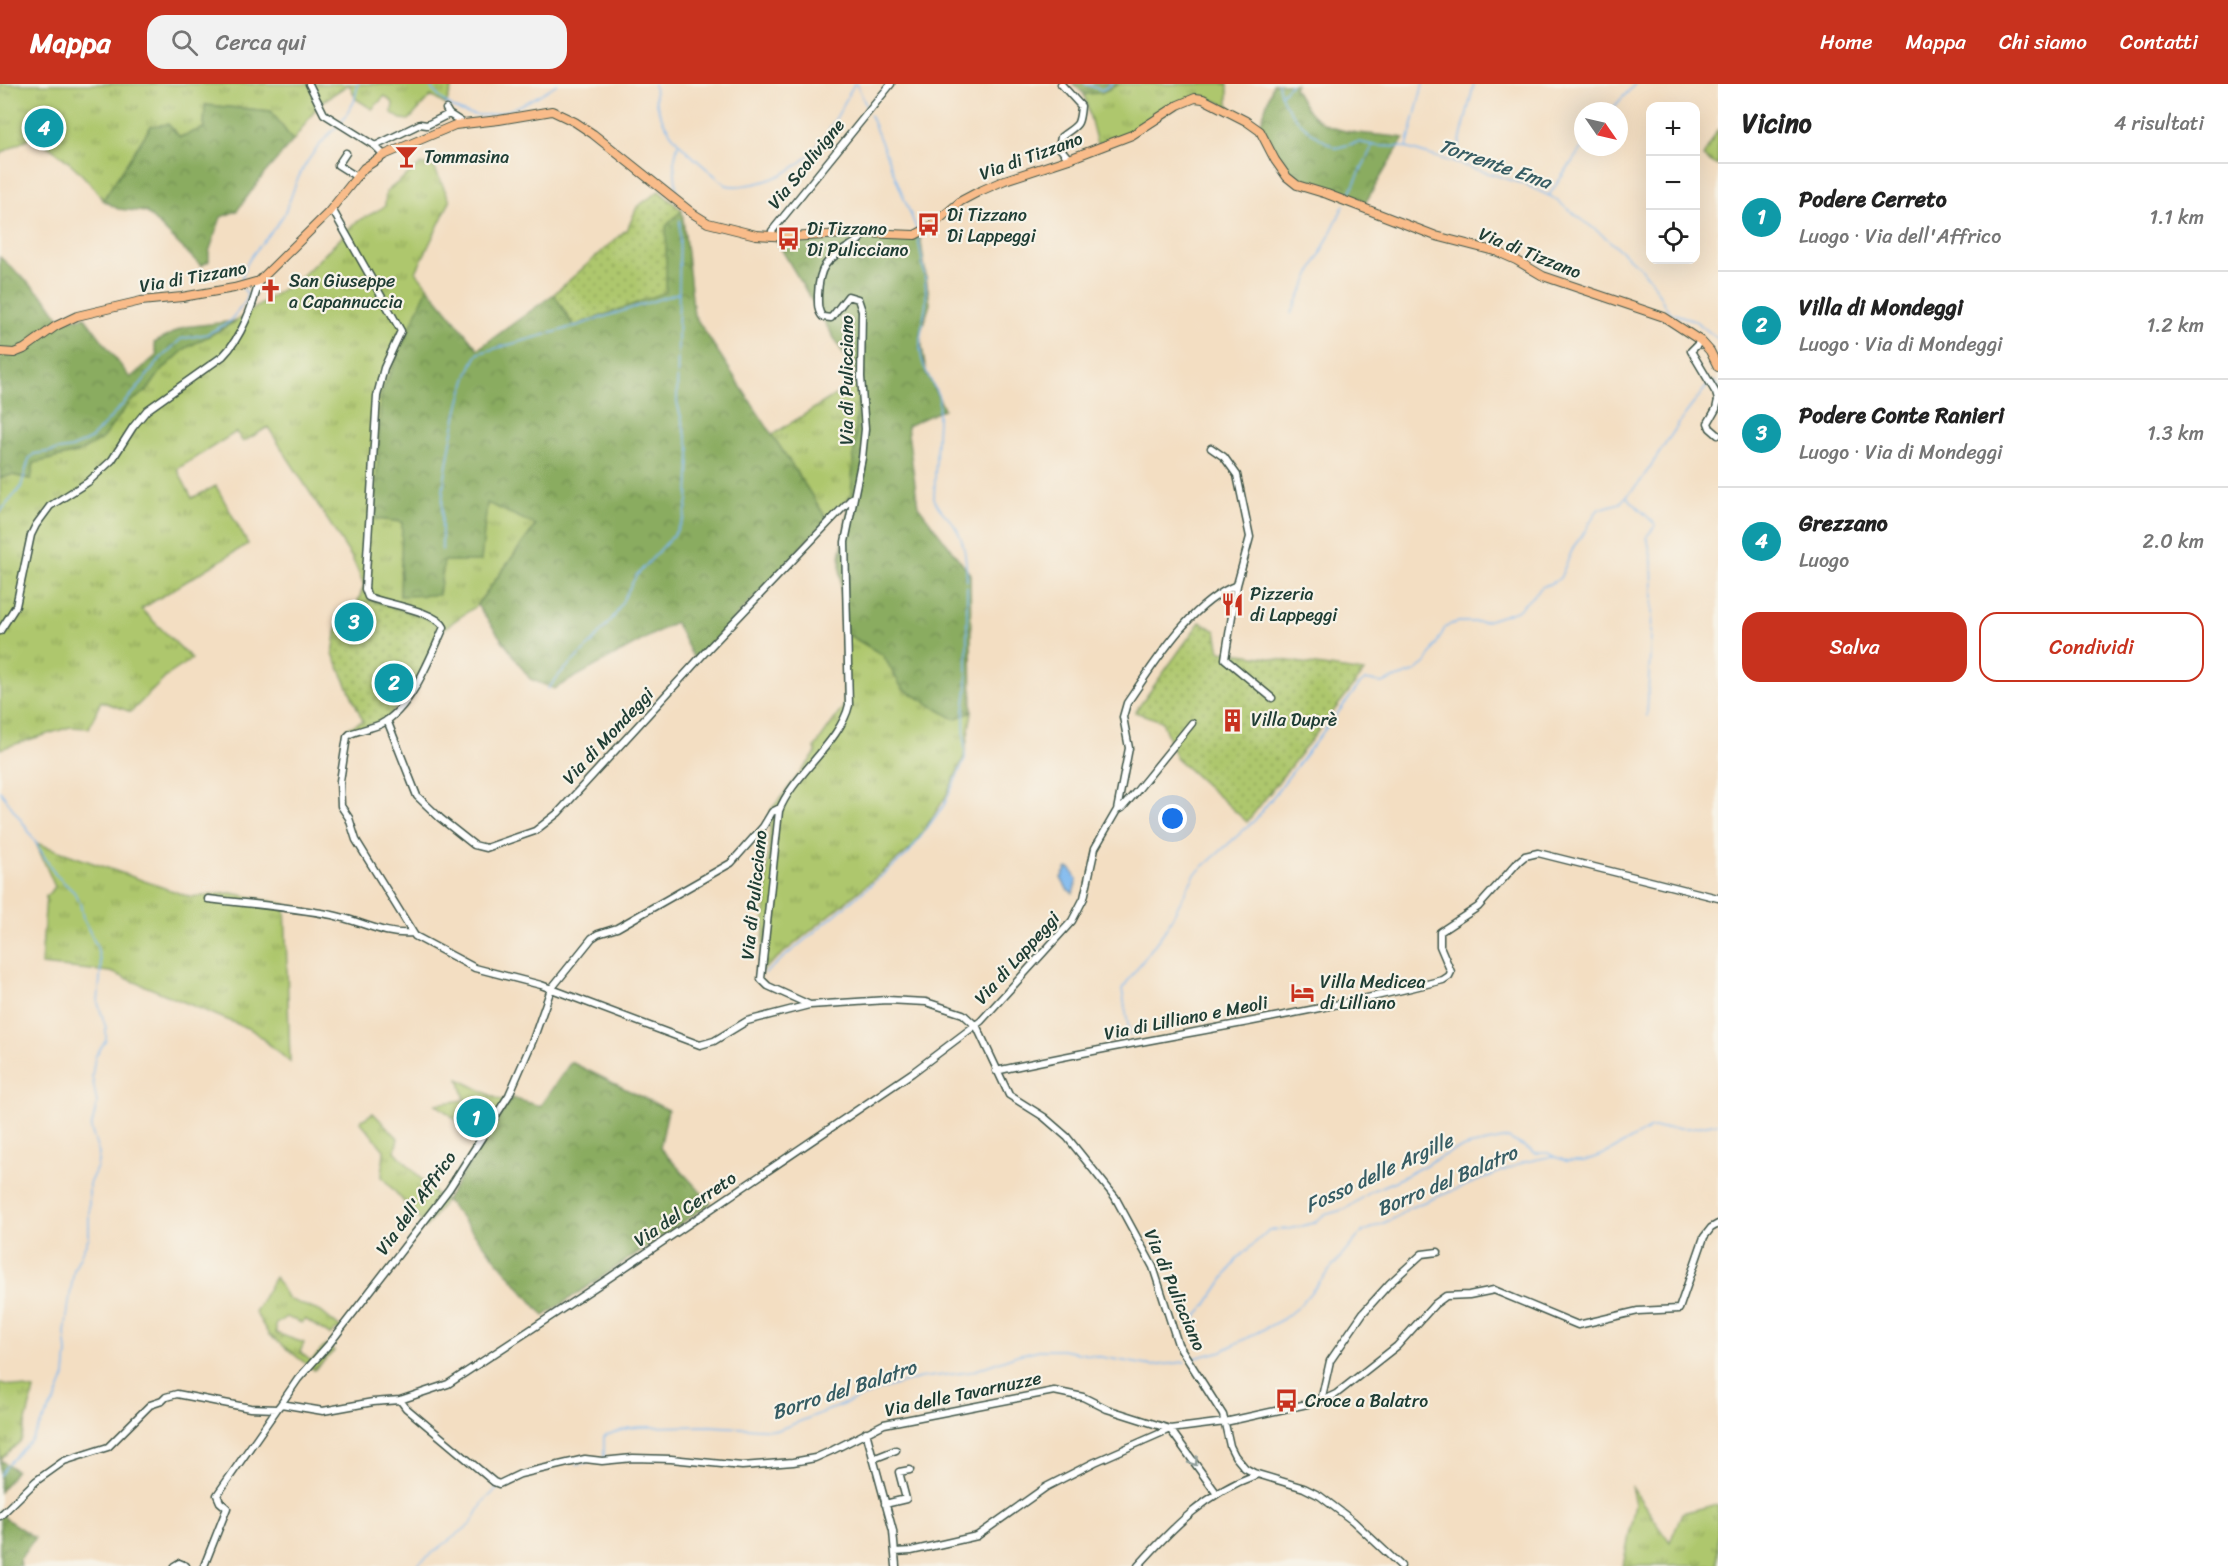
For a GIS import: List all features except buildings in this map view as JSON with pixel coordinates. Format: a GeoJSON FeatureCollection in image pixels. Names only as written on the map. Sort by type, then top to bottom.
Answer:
{"type":"FeatureCollection","features":[{"type":"Feature","properties":{"kind":"main road","name":"Via di Tizzano"},"geometry":{"type":"LineString","coordinates":[[0,352],[24,349],[56,326],[77,316],[141,301],[182,297],[234,288],[258,281],[332,209],[364,168],[384,155],[463,123],[500,120],[552,111],[559,113],[593,134],[692,213],[708,223],[756,235],[788,237],[864,233],[917,234],[930,227],[961,201],[978,192],[1005,180],[1140,132],[1195,98],[1203,99],[1246,121],[1260,131],[1281,168],[1297,185],[1436,236],[1498,252],[1543,276],[1664,317],[1701,341],[1710,351],[1718,367]]}},
{"type":"Feature","properties":{"kind":"street"},"geometry":{"type":"LineString","coordinates":[[309,84],[324,114],[375,146],[384,155]]}},
{"type":"Feature","properties":{"kind":"street","name":"Via Scolivigne"},"geometry":{"type":"LineString","coordinates":[[772,236],[772,231],[891,84]]}},
{"type":"Feature","properties":{"kind":"street"},"geometry":{"type":"LineString","coordinates":[[1061,84],[1081,106],[1076,128],[1061,137],[1059,147],[1069,159]]}},
{"type":"Feature","properties":{"kind":"street"},"geometry":{"type":"LineString","coordinates":[[375,146],[420,124],[427,124],[448,112],[463,123]]}},
{"type":"Feature","properties":{"kind":"street"},"geometry":{"type":"LineString","coordinates":[[346,153],[338,165],[357,177]]}},
{"type":"Feature","properties":{"kind":"street"},"geometry":{"type":"LineString","coordinates":[[332,209],[401,332],[384,368],[377,396],[365,589],[368,597],[429,616],[442,623],[444,627],[420,681],[404,703],[381,724],[347,737],[340,796],[341,807],[349,818],[356,840],[412,933]]}},
{"type":"Feature","properties":{"kind":"street","name":"Via di Pulicciano"},"geometry":{"type":"LineString","coordinates":[[864,233],[860,240],[828,261],[822,268],[819,279],[818,307],[823,317],[831,318],[848,296],[856,297],[862,306],[861,377],[865,429],[847,530],[845,556],[848,709],[841,723],[780,808],[761,978],[768,986],[810,1005],[887,1000],[917,1001],[960,1013],[976,1025],[1009,1095],[1044,1117],[1067,1137],[1112,1193],[1153,1267],[1178,1344],[1222,1413],[1232,1450],[1247,1470]]}},
{"type":"Feature","properties":{"kind":"street"},"geometry":{"type":"LineString","coordinates":[[0,631],[16,606],[31,535],[50,506],[88,482],[112,460],[147,410],[231,349],[251,305],[258,281]]}},
{"type":"Feature","properties":{"kind":"street"},"geometry":{"type":"LineString","coordinates":[[1701,341],[1691,351],[1716,393],[1718,405],[1708,423],[1710,428],[1718,434]]}},
{"type":"Feature","properties":{"kind":"street"},"geometry":{"type":"LineString","coordinates":[[1211,448],[1224,457],[1237,475],[1250,537],[1237,585],[1225,659],[1272,698]]}},
{"type":"Feature","properties":{"kind":"street","name":"Via di Mondeggi"},"geometry":{"type":"LineString","coordinates":[[387,720],[417,796],[440,818],[474,844],[486,848],[535,831],[558,813],[709,648],[854,496]]}},
{"type":"Feature","properties":{"kind":"street","name":"Via di Lappeggi"},"geometry":{"type":"LineString","coordinates":[[1117,810],[1129,748],[1123,717],[1127,703],[1192,616],[1222,592],[1237,585]]}},
{"type":"Feature","properties":{"kind":"street","name":"Via di Lappeggi"},"geometry":{"type":"LineString","coordinates":[[976,1025],[1072,921],[1084,898],[1095,848],[1117,810],[1136,792],[1192,723]]}},
{"type":"Feature","properties":{"kind":"street"},"geometry":{"type":"LineString","coordinates":[[551,988],[592,938],[617,928],[731,863],[763,827],[772,812],[780,808]]}},
{"type":"Feature","properties":{"kind":"street","name":"Via di Lilliano e Meoli"},"geometry":{"type":"LineString","coordinates":[[996,1071],[1230,1024],[1318,1009],[1443,980],[1451,972],[1439,941],[1442,929],[1478,907],[1519,861],[1531,853],[1718,898]]}},
{"type":"Feature","properties":{"kind":"street"},"geometry":{"type":"LineString","coordinates":[[207,899],[305,909],[346,918],[379,929],[412,933],[475,968],[551,988],[700,1045],[714,1041],[747,1021],[810,1005]]}},
{"type":"Feature","properties":{"kind":"street"},"geometry":{"type":"LineString","coordinates":[[541,985],[559,976]]}},
{"type":"Feature","properties":{"kind":"street","name":"Via dell'Affrico"},"geometry":{"type":"LineString","coordinates":[[204,1566],[227,1508],[220,1502],[217,1495],[293,1386],[330,1343],[449,1189],[508,1095],[551,988]]}},
{"type":"Feature","properties":{"kind":"street"},"geometry":{"type":"LineString","coordinates":[[545,1001],[553,993],[560,992]]}},
{"type":"Feature","properties":{"kind":"street","name":"Via del Cerreto"},"geometry":{"type":"LineString","coordinates":[[400,1400],[432,1391],[458,1378],[912,1073],[976,1025]]}},
{"type":"Feature","properties":{"kind":"street","name":"Via delle Tavarnuzze"},"geometry":{"type":"LineString","coordinates":[[400,1400],[415,1416],[499,1484],[520,1474],[585,1459],[602,1461],[633,1458],[681,1460],[741,1466],[780,1464],[815,1458],[884,1424],[1054,1391],[1083,1397],[1131,1418],[1170,1429],[1225,1422],[1321,1401],[1343,1390],[1397,1346],[1435,1304],[1446,1296],[1470,1295],[1494,1290],[1578,1325],[1638,1311],[1680,1309],[1704,1237],[1711,1228],[1718,1224]]}},
{"type":"Feature","properties":{"kind":"street"},"geometry":{"type":"LineString","coordinates":[[1321,1401],[1330,1361],[1363,1313],[1390,1283],[1422,1254],[1438,1252]]}},
{"type":"Feature","properties":{"kind":"street"},"geometry":{"type":"LineString","coordinates":[[0,1515],[36,1481],[69,1458],[108,1447],[150,1405],[166,1397],[177,1394],[250,1408],[279,1406],[323,1411],[373,1402],[400,1400]]}},
{"type":"Feature","properties":{"kind":"street"},"geometry":{"type":"LineString","coordinates":[[895,1552],[911,1551],[977,1536],[1047,1487],[1095,1462],[1170,1429],[1217,1494]]}},
{"type":"Feature","properties":{"kind":"street"},"geometry":{"type":"LineString","coordinates":[[866,1432],[893,1531],[896,1566]]}},
{"type":"Feature","properties":{"kind":"street"},"geometry":{"type":"LineString","coordinates":[[873,1459],[896,1450]]}},
{"type":"Feature","properties":{"kind":"street"},"geometry":{"type":"LineString","coordinates":[[885,1504],[906,1499],[899,1472],[910,1470]]}},
{"type":"Feature","properties":{"kind":"street"},"geometry":{"type":"LineString","coordinates":[[1138,1566],[1183,1519],[1240,1480],[1245,1476],[1247,1470],[1304,1488],[1320,1496],[1360,1527],[1401,1566]]}},
{"type":"Feature","properties":{"kind":"street"},"geometry":{"type":"LineString","coordinates":[[1240,1480],[1257,1474]]}},
{"type":"Feature","properties":{"kind":"street"},"geometry":{"type":"LineString","coordinates":[[174,1566],[179,1563],[186,1566]]}},
{"type":"Feature","properties":{"kind":"green space"},"geometry":{"type":"Polygon","coordinates":[[[0,84],[349,84],[320,103],[293,141],[271,111],[205,105],[204,128],[180,137],[151,126],[103,200],[71,164],[33,136],[3,152],[0,156],[0,84]]]}},
{"type":"Feature","properties":{"kind":"green space"},"geometry":{"type":"Polygon","coordinates":[[[349,84],[453,84],[446,105],[431,96],[409,120],[401,119],[392,113],[393,103],[385,96],[372,109],[356,99],[349,84]]]}},
{"type":"Feature","properties":{"kind":"green space"},"geometry":{"type":"Polygon","coordinates":[[[1073,84],[1119,84],[1101,93],[1084,94],[1073,84]]]}},
{"type":"Feature","properties":{"kind":"green space"},"geometry":{"type":"Polygon","coordinates":[[[1119,84],[1228,84],[1228,104],[1232,109],[1201,95],[1130,132],[1097,144],[1084,94],[1101,92],[1119,84]]]}},
{"type":"Feature","properties":{"kind":"green space"},"geometry":{"type":"Polygon","coordinates":[[[1273,84],[1296,84],[1294,88],[1307,109],[1327,125],[1352,132],[1404,138],[1364,205],[1301,181],[1283,165],[1260,125],[1273,84]]]}},
{"type":"Feature","properties":{"kind":"green space"},"geometry":{"type":"Polygon","coordinates":[[[205,105],[271,111],[293,141],[264,174],[237,211],[221,217],[209,252],[209,261],[201,266],[146,212],[118,209],[103,200],[151,126],[168,124],[180,137],[204,128],[205,105]]]}},
{"type":"Feature","properties":{"kind":"green space"},"geometry":{"type":"Polygon","coordinates":[[[1718,129],[1718,166],[1703,157],[1718,129]]]}},
{"type":"Feature","properties":{"kind":"green space"},"geometry":{"type":"Polygon","coordinates":[[[421,164],[434,167],[450,201],[416,272],[428,287],[375,518],[403,522],[400,596],[444,561],[487,502],[536,525],[476,606],[443,629],[373,601],[357,604],[364,585],[352,558],[268,427],[243,442],[236,432],[177,469],[192,498],[216,486],[248,544],[141,609],[192,659],[168,675],[131,712],[101,701],[89,728],[70,727],[0,749],[0,478],[12,475],[30,479],[34,463],[77,453],[101,440],[130,402],[147,391],[161,371],[186,348],[236,321],[301,277],[347,230],[385,206],[386,192],[421,164]]]}},
{"type":"Feature","properties":{"kind":"green space"},"geometry":{"type":"Polygon","coordinates":[[[659,191],[682,210],[666,226],[666,292],[574,326],[554,294],[628,228],[637,207],[659,191]]]}},
{"type":"Feature","properties":{"kind":"green space"},"geometry":{"type":"Polygon","coordinates":[[[682,210],[694,315],[827,519],[695,661],[675,622],[554,689],[530,679],[477,605],[536,525],[487,503],[481,561],[444,561],[439,595],[400,596],[402,522],[375,519],[381,394],[428,287],[478,349],[554,294],[573,326],[666,292],[666,226],[682,210]]]}},
{"type":"Feature","properties":{"kind":"green space"},"geometry":{"type":"Polygon","coordinates":[[[920,236],[930,304],[920,334],[926,371],[944,409],[907,426],[918,506],[970,574],[972,712],[954,719],[902,688],[883,655],[842,631],[840,557],[851,495],[859,380],[777,242],[920,236]]]}},
{"type":"Feature","properties":{"kind":"green space"},"geometry":{"type":"Polygon","coordinates":[[[0,257],[47,300],[61,320],[85,317],[130,378],[157,355],[154,343],[184,327],[236,321],[186,348],[161,371],[147,391],[130,402],[101,440],[79,452],[34,463],[31,479],[12,475],[0,478],[0,257]]]}},
{"type":"Feature","properties":{"kind":"green space"},"geometry":{"type":"Polygon","coordinates":[[[859,380],[851,496],[827,519],[772,435],[859,380]]]}},
{"type":"Feature","properties":{"kind":"green space"},"geometry":{"type":"Polygon","coordinates":[[[372,601],[438,622],[443,629],[413,690],[385,720],[346,733],[346,729],[363,721],[333,654],[338,621],[357,604],[372,601]]]}},
{"type":"Feature","properties":{"kind":"green space"},"geometry":{"type":"Polygon","coordinates":[[[1200,622],[1216,631],[1220,651],[1364,672],[1247,822],[1176,758],[1162,721],[1135,712],[1200,622]]]}},
{"type":"Feature","properties":{"kind":"green space"},"geometry":{"type":"Polygon","coordinates":[[[842,631],[883,655],[902,688],[954,718],[972,712],[964,757],[945,798],[913,847],[760,972],[771,810],[816,753],[815,747],[844,706],[842,631]]]}},
{"type":"Feature","properties":{"kind":"green space"},"geometry":{"type":"Polygon","coordinates":[[[36,843],[190,897],[231,893],[285,904],[290,1062],[252,1030],[111,972],[41,965],[46,896],[55,887],[36,843]]]}},
{"type":"Feature","properties":{"kind":"green space"},"geometry":{"type":"Polygon","coordinates":[[[571,1062],[668,1110],[660,1148],[711,1203],[544,1316],[446,1200],[512,1098],[540,1106],[571,1062]]]}},
{"type":"Feature","properties":{"kind":"green space"},"geometry":{"type":"Polygon","coordinates":[[[459,1079],[502,1101],[512,1098],[484,1142],[436,1104],[465,1100],[459,1079]]]}},
{"type":"Feature","properties":{"kind":"green space"},"geometry":{"type":"Polygon","coordinates":[[[373,1113],[398,1138],[395,1151],[434,1193],[446,1200],[426,1227],[382,1177],[384,1150],[360,1121],[373,1113]]]}},
{"type":"Feature","properties":{"kind":"green space"},"geometry":{"type":"Polygon","coordinates":[[[275,1277],[288,1299],[321,1312],[343,1330],[336,1330],[330,1335],[305,1319],[302,1323],[286,1317],[276,1324],[276,1333],[304,1343],[300,1352],[311,1361],[326,1345],[334,1351],[314,1370],[269,1335],[255,1312],[275,1277]]]}},
{"type":"Feature","properties":{"kind":"green space"},"geometry":{"type":"Polygon","coordinates":[[[0,1383],[34,1390],[21,1441],[0,1459],[0,1383]]]}},
{"type":"Feature","properties":{"kind":"green space"},"geometry":{"type":"Polygon","coordinates":[[[0,1460],[16,1470],[0,1492],[0,1460]]]}},
{"type":"Feature","properties":{"kind":"green space"},"geometry":{"type":"Polygon","coordinates":[[[1631,1486],[1670,1542],[1682,1513],[1718,1506],[1718,1566],[1623,1566],[1635,1504],[1631,1486]]]}},
{"type":"Feature","properties":{"kind":"green space"},"geometry":{"type":"Polygon","coordinates":[[[0,1511],[6,1519],[35,1538],[19,1560],[21,1566],[0,1566],[0,1511]]]}},
{"type":"Feature","properties":{"kind":"water"},"geometry":{"type":"Polygon","coordinates":[[[1067,868],[1072,870],[1077,881],[1073,893],[1067,889],[1061,878],[1067,868]]]}},
{"type":"Feature","properties":{"kind":"waterway"},"geometry":{"type":"LineString","coordinates":[[341,123],[354,102],[358,84]]}},
{"type":"Feature","properties":{"kind":"waterway","name":"Torrente Ema"},"geometry":{"type":"LineString","coordinates":[[428,84],[443,100],[458,110],[474,115],[490,115],[506,111],[557,84]]}},
{"type":"Feature","properties":{"kind":"waterway","name":"Torrente Ema"},"geometry":{"type":"LineString","coordinates":[[654,84],[655,101],[661,116],[676,139],[726,185],[736,186],[773,178],[804,160],[827,133],[854,84]]}},
{"type":"Feature","properties":{"kind":"waterway"},"geometry":{"type":"LineString","coordinates":[[857,84],[867,108]]}},
{"type":"Feature","properties":{"kind":"waterway","name":"Torrente Ema"},"geometry":{"type":"LineString","coordinates":[[1085,84],[1102,90],[1112,84]]}},
{"type":"Feature","properties":{"kind":"waterway","name":"Torrente Ema"},"geometry":{"type":"LineString","coordinates":[[1278,84],[1281,95],[1292,114],[1308,130],[1336,148],[1359,142],[1377,146],[1403,147],[1524,184],[1552,197],[1605,237],[1642,269],[1671,313],[1694,320],[1718,339]]}},
{"type":"Feature","properties":{"kind":"waterway"},"geometry":{"type":"LineString","coordinates":[[1281,94],[1291,84]]}},
{"type":"Feature","properties":{"kind":"waterway"},"geometry":{"type":"LineString","coordinates":[[1407,147],[1423,84]]}},
{"type":"Feature","properties":{"kind":"waterway"},"geometry":{"type":"LineString","coordinates":[[1455,162],[1474,84]]}},
{"type":"Feature","properties":{"kind":"waterway"},"geometry":{"type":"LineString","coordinates":[[1618,102],[1635,84]]}},
{"type":"Feature","properties":{"kind":"waterway"},"geometry":{"type":"LineString","coordinates":[[870,115],[917,230]]}},
{"type":"Feature","properties":{"kind":"waterway"},"geometry":{"type":"LineString","coordinates":[[242,281],[243,273],[252,255],[284,214],[308,160],[337,126]]}},
{"type":"Feature","properties":{"kind":"waterway"},"geometry":{"type":"LineString","coordinates":[[677,196],[674,162],[678,144]]}},
{"type":"Feature","properties":{"kind":"waterway"},"geometry":{"type":"LineString","coordinates":[[1348,197],[1373,145]]}},
{"type":"Feature","properties":{"kind":"waterway"},"geometry":{"type":"LineString","coordinates":[[1549,195],[1576,156]]}},
{"type":"Feature","properties":{"kind":"waterway"},"geometry":{"type":"LineString","coordinates":[[1291,314],[1344,205]]}},
{"type":"Feature","properties":{"kind":"waterway"},"geometry":{"type":"LineString","coordinates":[[548,689],[615,615],[636,576],[673,536],[684,519],[688,500],[690,451],[677,402],[680,220]]}},
{"type":"Feature","properties":{"kind":"waterway"},"geometry":{"type":"LineString","coordinates":[[918,238],[926,295],[920,348],[924,366],[939,398],[934,498],[961,538],[965,552],[967,581]]}},
{"type":"Feature","properties":{"kind":"waterway"},"geometry":{"type":"LineString","coordinates":[[0,512],[21,487],[29,459],[34,454],[72,448],[92,438],[136,390],[160,359],[181,339],[207,334],[228,323],[247,300],[247,293],[243,289]]}},
{"type":"Feature","properties":{"kind":"waterway"},"geometry":{"type":"LineString","coordinates":[[442,550],[443,492],[452,435],[467,378],[479,353],[573,327],[678,293]]}},
{"type":"Feature","properties":{"kind":"waterway"},"geometry":{"type":"LineString","coordinates":[[1714,381],[1718,388]]}},
{"type":"Feature","properties":{"kind":"waterway"},"geometry":{"type":"LineString","coordinates":[[1130,1036],[1122,989],[1166,929],[1195,874],[1255,820],[1360,684],[1365,680],[1382,683],[1414,672],[1426,663],[1445,628],[1451,624],[1483,622],[1517,611],[1542,587],[1560,578],[1574,546],[1594,515],[1599,509],[1620,503],[1640,482],[1707,386]]}},
{"type":"Feature","properties":{"kind":"waterway"},"geometry":{"type":"LineString","coordinates":[[1627,497],[1656,525],[1647,536],[1652,561],[1653,592],[1647,716]]}},
{"type":"Feature","properties":{"kind":"waterway"},"geometry":{"type":"LineString","coordinates":[[765,973],[908,854],[944,805],[965,759],[967,586]]}},
{"type":"Feature","properties":{"kind":"waterway"},"geometry":{"type":"LineString","coordinates":[[0,791],[55,874],[74,892],[80,903],[83,918],[97,947],[101,966],[98,1003],[106,1028],[106,1040],[95,1057],[92,1076],[97,1103],[91,1129],[99,1154],[97,1167],[89,1184],[89,1237],[74,1269],[65,1333],[67,1352],[65,1376],[56,1399],[31,1440],[0,1475]]}},
{"type":"Feature","properties":{"kind":"waterway","name":"Borro del Balatro"},"geometry":{"type":"LineString","coordinates":[[1191,1359],[1222,1351],[1283,1319],[1300,1305],[1362,1232],[1395,1218],[1409,1208],[1525,1162],[1553,1156],[1566,1161],[1584,1161],[1607,1153],[1651,1128],[1690,1128],[1718,1123]]}},
{"type":"Feature","properties":{"kind":"waterway","name":"Fosso delle Argille"},"geometry":{"type":"LineString","coordinates":[[1187,1327],[1205,1307],[1237,1259],[1269,1230],[1289,1229],[1314,1223],[1324,1215],[1346,1209],[1371,1191],[1452,1151],[1468,1146],[1508,1138],[1536,1153],[1548,1153],[1553,1156]]}},
{"type":"Feature","properties":{"kind":"waterway","name":"Borro del Balatro"},"geometry":{"type":"LineString","coordinates":[[604,1459],[604,1437],[629,1428],[710,1426],[778,1430],[882,1389],[920,1378],[970,1372],[1017,1355],[1039,1350],[1062,1350],[1152,1366],[1185,1362]]}},
{"type":"Feature","properties":{"kind":"waterway"},"geometry":{"type":"LineString","coordinates":[[576,1464],[589,1462]]}},
{"type":"Feature","properties":{"kind":"waterway"},"geometry":{"type":"LineString","coordinates":[[415,1566],[471,1524],[484,1501],[497,1489],[514,1480]]}},
{"type":"Feature","properties":{"kind":"place","name":"Grezzano"},"geometry":{"type":"Point","coordinates":[44,128]}},
{"type":"Feature","properties":{"kind":"place","name":"Tommasina"},"geometry":{"type":"Point","coordinates":[406,157]}},
{"type":"Feature","properties":{"kind":"place","name":"Di Tizzano Di Lappeggi"},"geometry":{"type":"Point","coordinates":[929,225]}},
{"type":"Feature","properties":{"kind":"place","name":"Di Tizzano Di Pulicciano"},"geometry":{"type":"Point","coordinates":[789,239]}},
{"type":"Feature","properties":{"kind":"place","name":"San Giuseppe a Capannuccia"},"geometry":{"type":"Point","coordinates":[271,291]}},
{"type":"Feature","properties":{"kind":"place","name":"Pizzeria di Lappeggi"},"geometry":{"type":"Point","coordinates":[1232,604]}},
{"type":"Feature","properties":{"kind":"place","name":"Podere Conte Ranieri"},"geometry":{"type":"Point","coordinates":[354,622]}},
{"type":"Feature","properties":{"kind":"place","name":"Villa di Mondeggi"},"geometry":{"type":"Point","coordinates":[394,683]}},
{"type":"Feature","properties":{"kind":"place","name":"Villa Duprè"},"geometry":{"type":"Point","coordinates":[1233,720]}},
{"type":"Feature","properties":{"kind":"place","name":"Villa Medicea di Lilliano"},"geometry":{"type":"Point","coordinates":[1302,992]}},
{"type":"Feature","properties":{"kind":"place","name":"Podere Cerreto"},"geometry":{"type":"Point","coordinates":[476,1118]}},
{"type":"Feature","properties":{"kind":"place","name":"Croce a Balatro"},"geometry":{"type":"Point","coordinates":[1287,1401]}}]}
